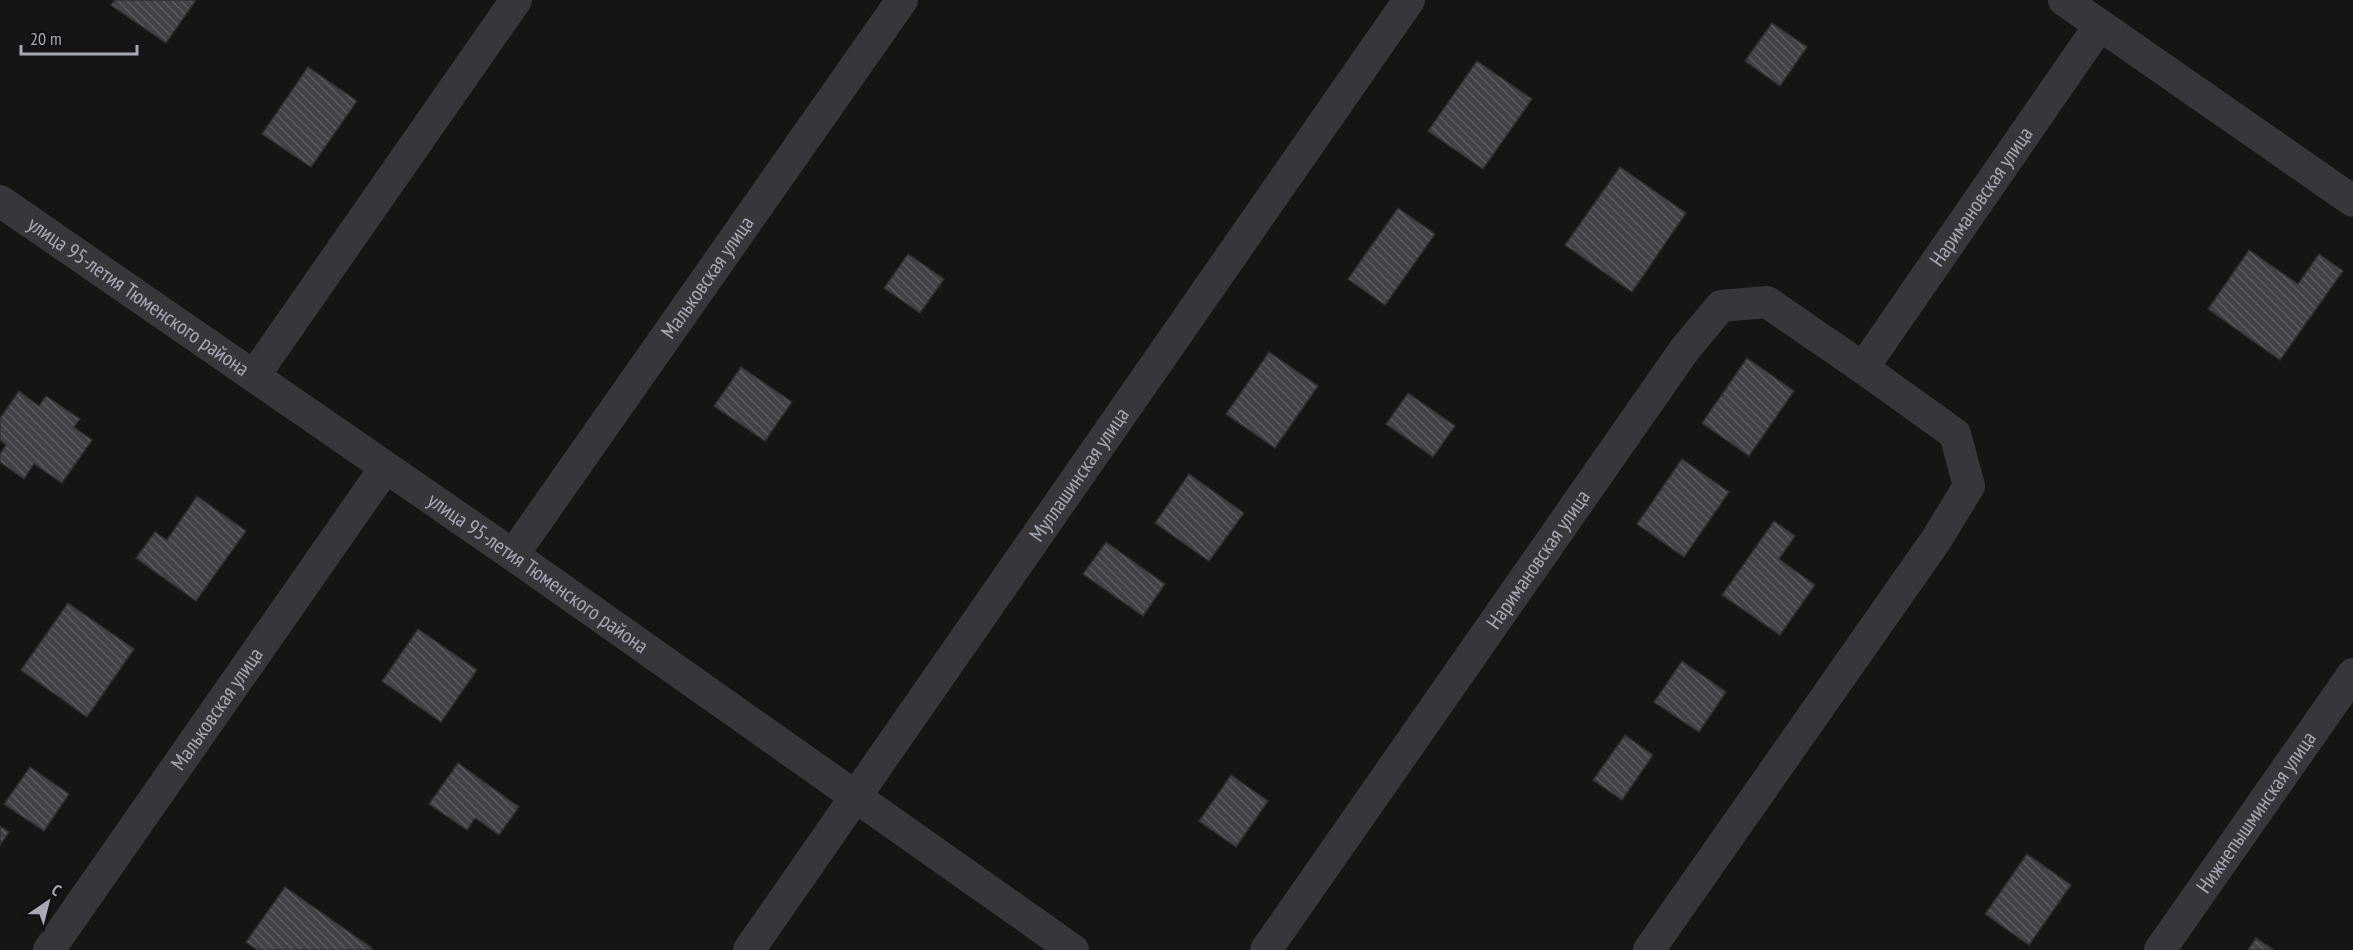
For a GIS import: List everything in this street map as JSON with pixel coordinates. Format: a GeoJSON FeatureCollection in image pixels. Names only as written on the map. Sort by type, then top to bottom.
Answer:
{"type":"FeatureCollection","features":[{"type":"Feature","properties":{"kind":"street"},"geometry":{"type":"LineString","coordinates":[[254,376],[516,0]]}},
{"type":"Feature","properties":{"kind":"street","name":"Мальковская улица"},"geometry":{"type":"LineString","coordinates":[[513,555],[902,0]]}},
{"type":"Feature","properties":{"kind":"street","name":"Муллашинская улица"},"geometry":{"type":"LineString","coordinates":[[748,950],[1409,0]]}},
{"type":"Feature","properties":{"kind":"street"},"geometry":{"type":"LineString","coordinates":[[2064,0],[2353,201]]}},
{"type":"Feature","properties":{"kind":"street","name":"Наримановская улица"},"geometry":{"type":"LineString","coordinates":[[1863,368],[2100,25]]}},
{"type":"Feature","properties":{"kind":"street","name":"улица 95-летия Тюменского района"},"geometry":{"type":"LineString","coordinates":[[0,201],[513,555],[1073,950]]}},
{"type":"Feature","properties":{"kind":"street","name":"Наримановская улица"},"geometry":{"type":"LineString","coordinates":[[1266,950],[1685,350],[1721,306],[1767,302],[1955,434],[1969,486],[1936,540],[1649,950]]}},
{"type":"Feature","properties":{"kind":"street","name":"Мальковская улица"},"geometry":{"type":"LineString","coordinates":[[48,950],[385,468]]}},
{"type":"Feature","properties":{"kind":"street","name":"Нижнепышминская улица"},"geometry":{"type":"LineString","coordinates":[[2160,950],[2353,674]]}},
{"type":"Feature","properties":{"kind":"building"},"geometry":{"type":"Polygon","coordinates":[[[115,0],[196,0],[166,43],[111,5],[115,0]]]}},
{"type":"Feature","properties":{"kind":"building"},"geometry":{"type":"Polygon","coordinates":[[[1772,23],[1807,47],[1780,86],[1745,61],[1772,23]]]}},
{"type":"Feature","properties":{"kind":"building"},"geometry":{"type":"Polygon","coordinates":[[[1477,61],[1532,99],[1483,169],[1428,131],[1477,61]]]}},
{"type":"Feature","properties":{"kind":"building"},"geometry":{"type":"Polygon","coordinates":[[[308,67],[357,101],[311,167],[262,134],[308,67]]]}},
{"type":"Feature","properties":{"kind":"building"},"geometry":{"type":"Polygon","coordinates":[[[1620,167],[1686,213],[1632,292],[1565,245],[1620,167]]]}},
{"type":"Feature","properties":{"kind":"building"},"geometry":{"type":"Polygon","coordinates":[[[1398,208],[1435,234],[1385,305],[1348,279],[1398,208]]]}},
{"type":"Feature","properties":{"kind":"building"},"geometry":{"type":"Polygon","coordinates":[[[2249,250],[2298,284],[2319,254],[2343,271],[2280,360],[2208,309],[2249,250]]]}},
{"type":"Feature","properties":{"kind":"building"},"geometry":{"type":"Polygon","coordinates":[[[908,254],[944,279],[920,313],[884,288],[908,254]]]}},
{"type":"Feature","properties":{"kind":"building"},"geometry":{"type":"Polygon","coordinates":[[[1269,352],[1318,386],[1275,448],[1226,414],[1269,352]]]}},
{"type":"Feature","properties":{"kind":"building"},"geometry":{"type":"Polygon","coordinates":[[[1747,358],[1794,391],[1749,456],[1702,423],[1747,358]]]}},
{"type":"Feature","properties":{"kind":"building"},"geometry":{"type":"Polygon","coordinates":[[[741,367],[792,402],[765,441],[714,406],[741,367]]]}},
{"type":"Feature","properties":{"kind":"building"},"geometry":{"type":"Polygon","coordinates":[[[19,391],[39,406],[46,396],[80,419],[74,427],[92,440],[62,483],[34,464],[24,479],[0,462],[0,454],[6,445],[0,440],[0,418],[19,391]]]}},
{"type":"Feature","properties":{"kind":"building"},"geometry":{"type":"Polygon","coordinates":[[[1408,393],[1455,426],[1433,457],[1386,424],[1408,393]]]}},
{"type":"Feature","properties":{"kind":"building"},"geometry":{"type":"Polygon","coordinates":[[[1682,459],[1729,492],[1684,557],[1637,524],[1682,459]]]}},
{"type":"Feature","properties":{"kind":"building"},"geometry":{"type":"Polygon","coordinates":[[[1189,474],[1244,513],[1209,561],[1155,523],[1189,474]]]}},
{"type":"Feature","properties":{"kind":"building"},"geometry":{"type":"Polygon","coordinates":[[[197,496],[246,531],[196,601],[136,558],[155,532],[167,540],[197,496]]]}},
{"type":"Feature","properties":{"kind":"building"},"geometry":{"type":"Polygon","coordinates":[[[1774,521],[1795,536],[1779,559],[1815,585],[1780,635],[1722,595],[1774,521]]]}},
{"type":"Feature","properties":{"kind":"building"},"geometry":{"type":"Polygon","coordinates":[[[1106,542],[1165,584],[1143,616],[1083,574],[1106,542]]]}},
{"type":"Feature","properties":{"kind":"building"},"geometry":{"type":"Polygon","coordinates":[[[68,603],[134,649],[87,717],[21,670],[68,603]]]}},
{"type":"Feature","properties":{"kind":"building"},"geometry":{"type":"Polygon","coordinates":[[[418,629],[477,670],[441,722],[382,681],[418,629]]]}},
{"type":"Feature","properties":{"kind":"building"},"geometry":{"type":"Polygon","coordinates":[[[1682,661],[1726,692],[1699,732],[1654,702],[1682,661]]]}},
{"type":"Feature","properties":{"kind":"building"},"geometry":{"type":"Polygon","coordinates":[[[1625,735],[1653,755],[1622,800],[1593,780],[1625,735]]]}},
{"type":"Feature","properties":{"kind":"building"},"geometry":{"type":"Polygon","coordinates":[[[458,763],[519,807],[499,835],[475,818],[467,830],[429,804],[458,763]]]}},
{"type":"Feature","properties":{"kind":"building"},"geometry":{"type":"Polygon","coordinates":[[[30,767],[69,794],[44,831],[4,804],[30,767]]]}},
{"type":"Feature","properties":{"kind":"building"},"geometry":{"type":"Polygon","coordinates":[[[1231,775],[1268,801],[1236,847],[1199,821],[1231,775]]]}},
{"type":"Feature","properties":{"kind":"building"},"geometry":{"type":"Polygon","coordinates":[[[0,826],[9,832],[0,845],[0,826]]]}},
{"type":"Feature","properties":{"kind":"building"},"geometry":{"type":"Polygon","coordinates":[[[2027,854],[2071,885],[2029,945],[1985,914],[2027,854]]]}},
{"type":"Feature","properties":{"kind":"building"},"geometry":{"type":"Polygon","coordinates":[[[285,887],[372,948],[371,950],[257,950],[246,942],[285,887]]]}},
{"type":"Feature","properties":{"kind":"building"},"geometry":{"type":"Polygon","coordinates":[[[2256,938],[2274,950],[2248,950],[2256,938]]]}}]}
